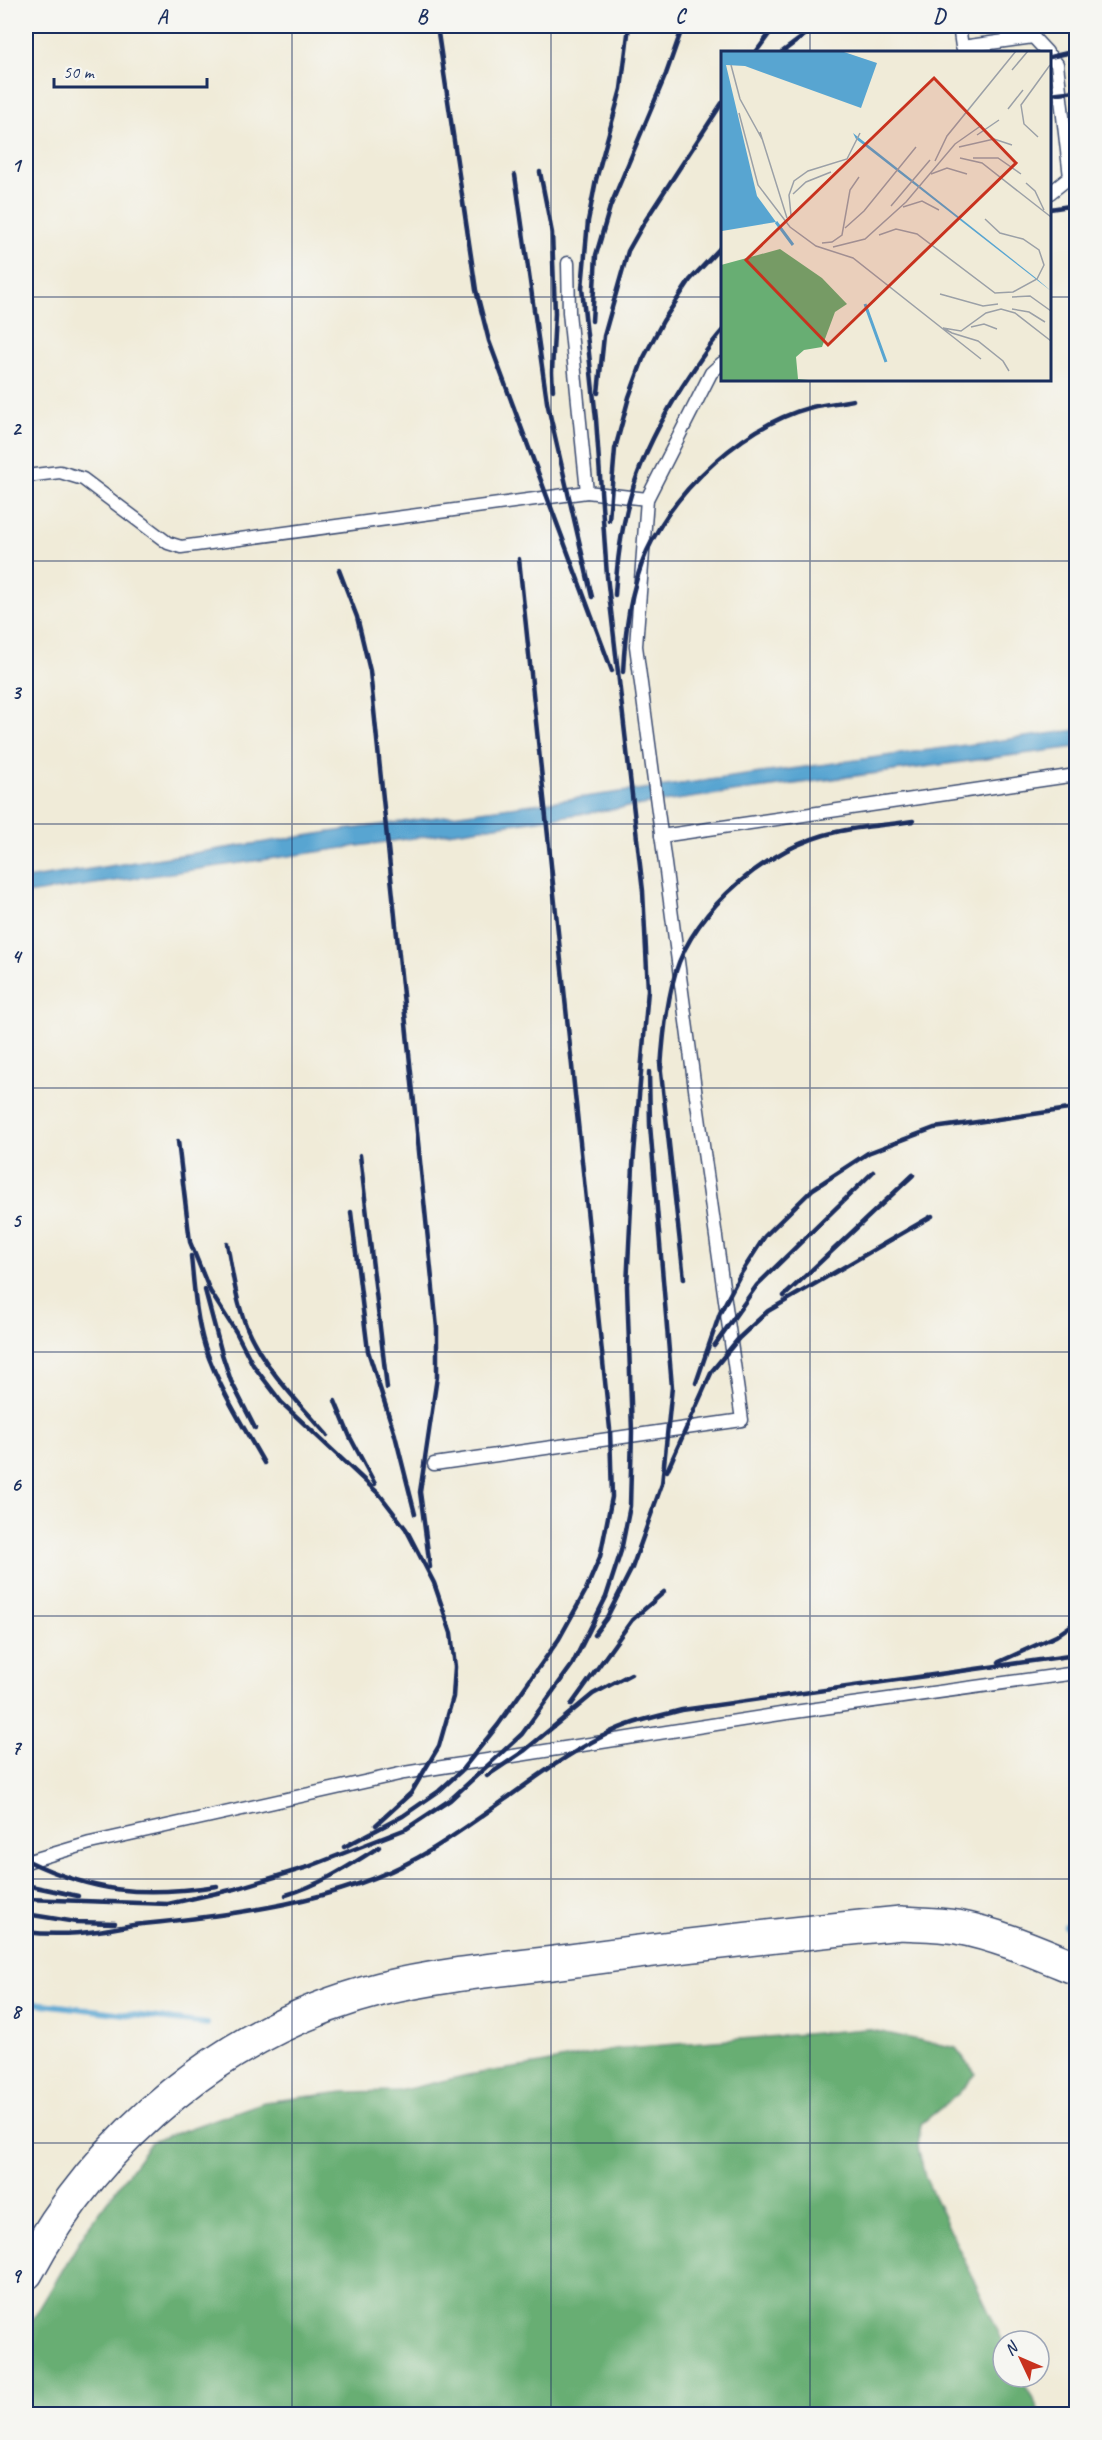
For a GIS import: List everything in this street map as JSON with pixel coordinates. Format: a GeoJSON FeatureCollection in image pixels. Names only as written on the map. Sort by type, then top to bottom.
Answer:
{"type":"FeatureCollection","features":[{"type":"Feature","properties":{"kind":"street"},"geometry":{"type":"LineString","coordinates":[[26,2273],[65,2208],[102,2163],[129,2132],[177,2090],[240,2047],[287,2022],[380,1989],[446,1977],[579,1959],[901,1923],[955,1927],[978,1932],[1007,1940],[1077,1968]]}},
{"type":"Feature","properties":{"kind":"lane"},"geometry":{"type":"LineString","coordinates":[[959,26],[962,47],[1033,37],[1046,51]]}},
{"type":"Feature","properties":{"kind":"lane"},"geometry":{"type":"LineString","coordinates":[[1051,57],[1057,64],[1073,177],[1051,192]]}},
{"type":"Feature","properties":{"kind":"lane"},"geometry":{"type":"LineString","coordinates":[[568,263],[569,312],[587,492]]}},
{"type":"Feature","properties":{"kind":"lane"},"geometry":{"type":"LineString","coordinates":[[434,1464],[742,1420],[694,1089],[636,646],[646,499],[711,373],[721,365]]}},
{"type":"Feature","properties":{"kind":"lane"},"geometry":{"type":"LineString","coordinates":[[26,476],[60,471],[83,479],[168,543],[181,547],[587,492],[646,499]]}},
{"type":"Feature","properties":{"kind":"lane"},"geometry":{"type":"LineString","coordinates":[[661,836],[1077,775]]}},
{"type":"Feature","properties":{"kind":"lane"},"geometry":{"type":"LineString","coordinates":[[26,1862],[90,1843],[404,1773],[787,1713],[1077,1673]]}},
{"type":"Feature","properties":{"kind":"green space"},"geometry":{"type":"Polygon","coordinates":[[[867,2029],[956,2048],[976,2074],[958,2094],[921,2124],[918,2147],[925,2177],[997,2329],[991,2329],[991,2389],[1028,2389],[1040,2414],[26,2414],[26,2331],[87,2229],[151,2142],[264,2102],[344,2092],[399,2091],[468,2075],[541,2064],[614,2049],[867,2029]]]}},
{"type":"Feature","properties":{"kind":"water"},"geometry":{"type":"Polygon","coordinates":[[[1076,730],[1076,747],[725,793],[26,894],[26,879],[350,829],[1076,730]]]}},
{"type":"Feature","properties":{"kind":"waterway"},"geometry":{"type":"LineString","coordinates":[[1066,1926],[1076,1931]]}},
{"type":"Feature","properties":{"kind":"waterway"},"geometry":{"type":"LineString","coordinates":[[26,2002],[207,2024]]}},
{"type":"Feature","properties":{"kind":"railway"},"geometry":{"type":"LineString","coordinates":[[437,26],[476,290],[489,341],[612,671]]}},
{"type":"Feature","properties":{"kind":"railway"},"geometry":{"type":"LineString","coordinates":[[26,1899],[168,1904],[235,1889],[308,1867],[406,1829],[450,1800],[522,1734],[572,1665],[606,1597],[621,1551],[630,1506],[632,1432],[627,1286],[633,1166],[648,990],[643,891],[607,576],[596,419],[582,288],[588,221],[596,180],[621,89],[629,26]]}},
{"type":"Feature","properties":{"kind":"railway"},"geometry":{"type":"LineString","coordinates":[[592,321],[596,255],[610,207],[666,74],[683,26]]}},
{"type":"Feature","properties":{"kind":"railway"},"geometry":{"type":"LineString","coordinates":[[757,51],[775,26]]}},
{"type":"Feature","properties":{"kind":"railway"},"geometry":{"type":"LineString","coordinates":[[783,51],[817,26]]}},
{"type":"Feature","properties":{"kind":"railway"},"geometry":{"type":"LineString","coordinates":[[1051,57],[1076,51]]}},
{"type":"Feature","properties":{"kind":"railway"},"geometry":{"type":"LineString","coordinates":[[1051,94],[1076,91]]}},
{"type":"Feature","properties":{"kind":"railway"},"geometry":{"type":"LineString","coordinates":[[598,393],[604,336],[628,251],[721,105]]}},
{"type":"Feature","properties":{"kind":"railway"},"geometry":{"type":"LineString","coordinates":[[540,172],[552,233],[555,313],[553,390]]}},
{"type":"Feature","properties":{"kind":"railway"},"geometry":{"type":"LineString","coordinates":[[515,175],[547,402],[592,597]]}},
{"type":"Feature","properties":{"kind":"railway"},"geometry":{"type":"LineString","coordinates":[[1051,209],[1076,205]]}},
{"type":"Feature","properties":{"kind":"railway"},"geometry":{"type":"LineString","coordinates":[[609,520],[615,449],[629,397],[643,359],[663,321],[690,280],[721,247]]}},
{"type":"Feature","properties":{"kind":"railway"},"geometry":{"type":"LineString","coordinates":[[615,595],[621,537],[642,462],[666,413],[706,351],[721,332]]}},
{"type":"Feature","properties":{"kind":"railway"},"geometry":{"type":"LineString","coordinates":[[623,672],[627,626],[636,580],[647,551],[675,504],[715,462],[762,428],[812,407],[853,400]]}},
{"type":"Feature","properties":{"kind":"railway"},"geometry":{"type":"LineString","coordinates":[[344,1847],[403,1816],[439,1791],[461,1771],[498,1725],[559,1639],[585,1592],[600,1557],[612,1497],[610,1429],[519,559]]}},
{"type":"Feature","properties":{"kind":"railway"},"geometry":{"type":"LineString","coordinates":[[339,570],[357,617],[370,671],[437,1328],[437,1377],[420,1492],[430,1567]]}},
{"type":"Feature","properties":{"kind":"railway"},"geometry":{"type":"LineString","coordinates":[[661,1069],[665,1021],[675,974],[699,926],[717,904],[761,866],[811,839],[845,830],[913,821]]}},
{"type":"Feature","properties":{"kind":"railway"},"geometry":{"type":"LineString","coordinates":[[660,1063],[684,1279]]}},
{"type":"Feature","properties":{"kind":"railway"},"geometry":{"type":"LineString","coordinates":[[594,1635],[606,1619],[632,1568],[662,1484],[672,1387],[650,1125],[649,1072]]}},
{"type":"Feature","properties":{"kind":"railway"},"geometry":{"type":"LineString","coordinates":[[696,1383],[720,1313],[740,1275],[765,1236],[813,1189],[868,1153],[934,1128],[1076,1108]]}},
{"type":"Feature","properties":{"kind":"railway"},"geometry":{"type":"LineString","coordinates":[[178,1141],[190,1242],[210,1291],[236,1332],[253,1365],[282,1403],[380,1495],[406,1529],[434,1583],[451,1633],[455,1667],[453,1697],[439,1746],[411,1793],[376,1825]]}},
{"type":"Feature","properties":{"kind":"railway"},"geometry":{"type":"LineString","coordinates":[[360,1155],[387,1388]]}},
{"type":"Feature","properties":{"kind":"railway"},"geometry":{"type":"LineString","coordinates":[[714,1346],[757,1285],[873,1172]]}},
{"type":"Feature","properties":{"kind":"railway"},"geometry":{"type":"LineString","coordinates":[[784,1296],[913,1175]]}},
{"type":"Feature","properties":{"kind":"railway"},"geometry":{"type":"LineString","coordinates":[[351,1212],[368,1351],[395,1435],[415,1514]]}},
{"type":"Feature","properties":{"kind":"railway"},"geometry":{"type":"LineString","coordinates":[[667,1471],[712,1371],[739,1338],[768,1311],[932,1216]]}},
{"type":"Feature","properties":{"kind":"railway"},"geometry":{"type":"LineString","coordinates":[[227,1243],[240,1307],[254,1343],[283,1385],[327,1435]]}},
{"type":"Feature","properties":{"kind":"railway"},"geometry":{"type":"LineString","coordinates":[[191,1256],[197,1314],[205,1347],[224,1392],[264,1463]]}},
{"type":"Feature","properties":{"kind":"railway"},"geometry":{"type":"LineString","coordinates":[[205,1290],[231,1381],[255,1428]]}},
{"type":"Feature","properties":{"kind":"railway"},"geometry":{"type":"LineString","coordinates":[[335,1401],[350,1437],[375,1484]]}},
{"type":"Feature","properties":{"kind":"railway"},"geometry":{"type":"LineString","coordinates":[[571,1705],[632,1620],[664,1592]]}},
{"type":"Feature","properties":{"kind":"railway"},"geometry":{"type":"LineString","coordinates":[[999,1662],[1056,1636],[1076,1622]]}},
{"type":"Feature","properties":{"kind":"railway"},"geometry":{"type":"LineString","coordinates":[[26,1932],[80,1933],[249,1911],[320,1896],[355,1885],[388,1872],[443,1843],[557,1763],[614,1730],[682,1710],[1076,1655]]}},
{"type":"Feature","properties":{"kind":"railway"},"geometry":{"type":"LineString","coordinates":[[487,1776],[524,1751],[593,1694],[631,1674]]}},
{"type":"Feature","properties":{"kind":"railway"},"geometry":{"type":"LineString","coordinates":[[286,1895],[322,1880],[379,1847]]}},
{"type":"Feature","properties":{"kind":"railway"},"geometry":{"type":"LineString","coordinates":[[26,1860],[74,1880],[119,1890],[166,1891],[217,1886]]}},
{"type":"Feature","properties":{"kind":"railway"},"geometry":{"type":"LineString","coordinates":[[26,1885],[78,1896]]}},
{"type":"Feature","properties":{"kind":"railway"},"geometry":{"type":"LineString","coordinates":[[26,1914],[76,1922],[115,1923]]}}]}
